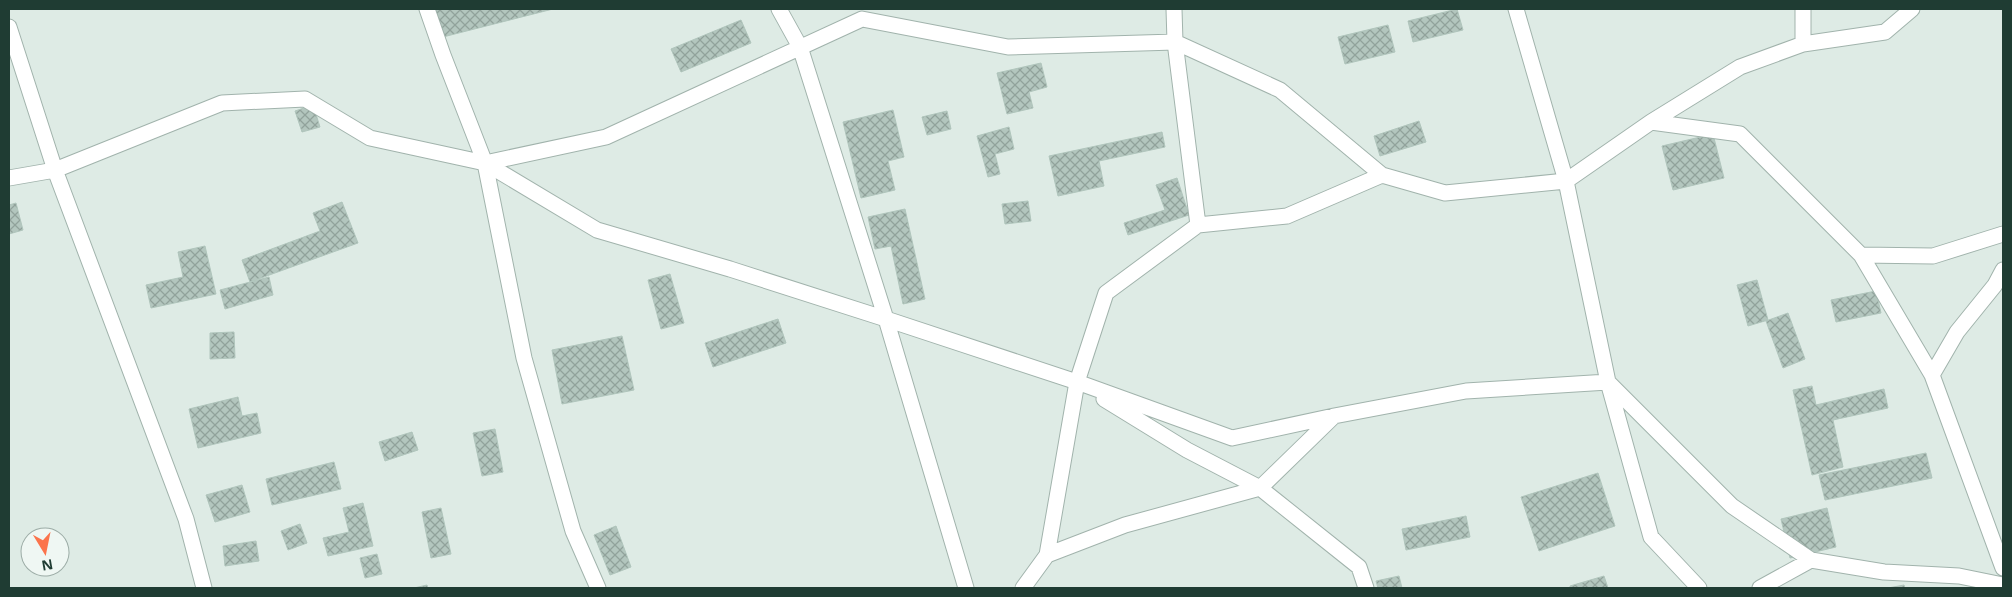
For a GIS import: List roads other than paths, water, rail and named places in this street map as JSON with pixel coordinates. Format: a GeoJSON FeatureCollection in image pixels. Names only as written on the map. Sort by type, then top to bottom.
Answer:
{"type":"FeatureCollection","features":[{"type":"Feature","properties":{"kind":"street"},"geometry":{"type":"LineString","coordinates":[[427,9],[442,56],[485,163],[524,358],[572,531],[598,588]]}},
{"type":"Feature","properties":{"kind":"street"},"geometry":{"type":"LineString","coordinates":[[779,9],[800,47],[886,319],[966,588]]}},
{"type":"Feature","properties":{"kind":"street"},"geometry":{"type":"LineString","coordinates":[[1174,9],[1175,42],[1198,225]]}},
{"type":"Feature","properties":{"kind":"street"},"geometry":{"type":"LineString","coordinates":[[1516,9],[1566,181],[1608,382],[1651,537],[1700,588]]}},
{"type":"Feature","properties":{"kind":"street"},"geometry":{"type":"LineString","coordinates":[[1803,9],[1803,44]]}},
{"type":"Feature","properties":{"kind":"street"},"geometry":{"type":"LineString","coordinates":[[485,163],[606,137],[800,47],[866,14],[1008,47],[1175,42],[1280,90],[1382,175],[1445,193],[1566,181],[1651,122],[1740,67],[1803,44],[1885,32],[1912,9]]}},
{"type":"Feature","properties":{"kind":"street"},"geometry":{"type":"LineString","coordinates":[[9,28],[55,170],[186,519],[204,588]]}},
{"type":"Feature","properties":{"kind":"street"},"geometry":{"type":"LineString","coordinates":[[9,178],[55,170],[222,103],[304,99],[370,138],[485,163],[597,230],[730,269],[886,319],[1077,382],[1232,438],[1466,391],[1608,382],[1732,506],[1811,560],[1884,572],[1959,576],[2003,585]]}},
{"type":"Feature","properties":{"kind":"street"},"geometry":{"type":"LineString","coordinates":[[1651,122],[1740,134],[1861,255],[1932,375],[2003,568]]}},
{"type":"Feature","properties":{"kind":"street"},"geometry":{"type":"LineString","coordinates":[[1023,588],[1047,555],[1077,382],[1106,294],[1198,225],[1287,216],[1382,175]]}},
{"type":"Feature","properties":{"kind":"street"},"geometry":{"type":"LineString","coordinates":[[1861,255],[1933,256],[2003,234]]}},
{"type":"Feature","properties":{"kind":"street"},"geometry":{"type":"LineString","coordinates":[[1932,375],[1957,332],[1995,285],[2003,270]]}},
{"type":"Feature","properties":{"kind":"street"},"geometry":{"type":"LineString","coordinates":[[1077,382],[1187,450],[1260,488],[1359,567],[1366,588]]}},
{"type":"Feature","properties":{"kind":"street"},"geometry":{"type":"LineString","coordinates":[[1047,555],[1125,525],[1260,488],[1334,416]]}},
{"type":"Feature","properties":{"kind":"street"},"geometry":{"type":"LineString","coordinates":[[1760,588],[1811,560]]}}]}
